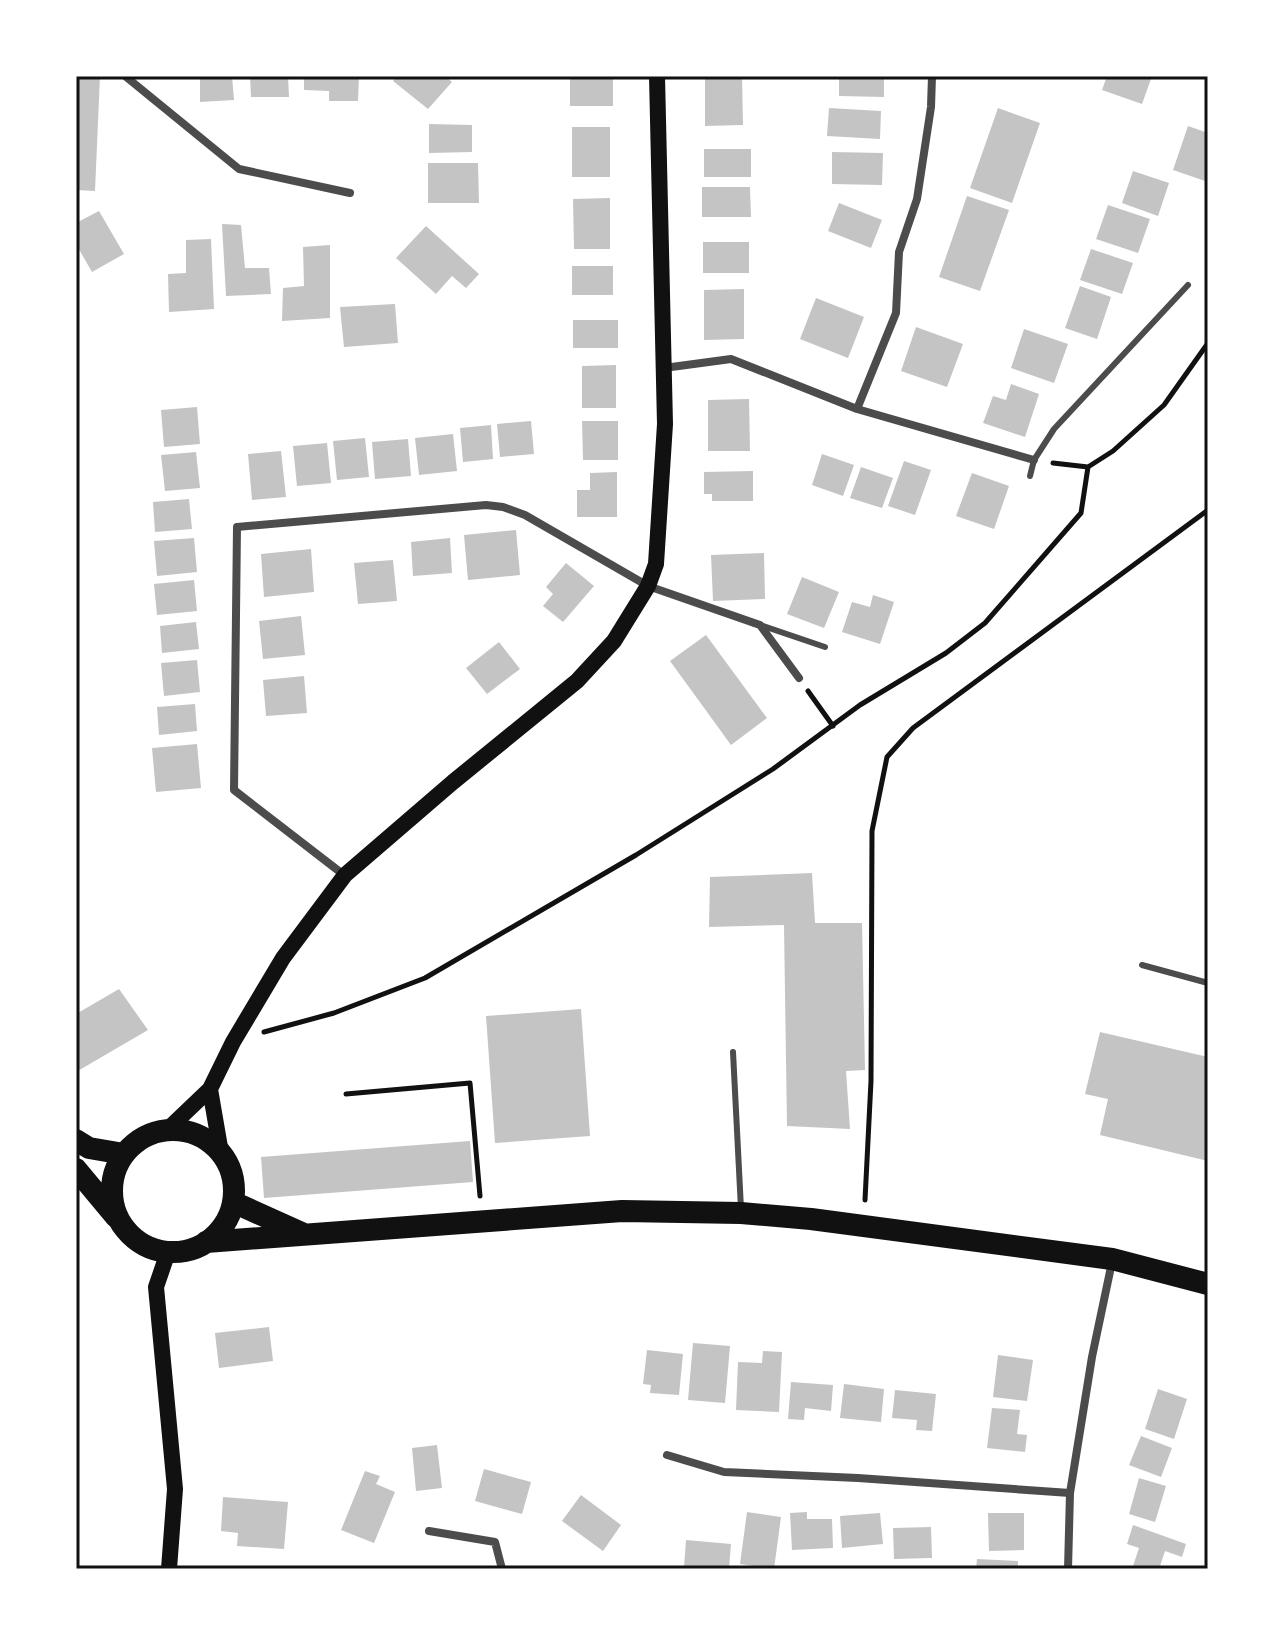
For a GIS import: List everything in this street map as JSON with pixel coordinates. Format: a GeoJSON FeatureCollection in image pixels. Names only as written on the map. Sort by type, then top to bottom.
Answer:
{"type":"FeatureCollection","features":[{"type":"Feature","properties":{"kind":"highway"},"geometry":{"type":"LineString","coordinates":[[76,1169],[119,1221],[132,1236],[140,1242],[168,1252],[188,1250],[206,1242],[219,1231],[228,1217],[233,1202],[233,1185],[221,1153],[206,1140],[188,1132],[167,1130],[136,1142],[124,1154],[116,1169],[112,1187],[113,1204],[119,1221]]}},
{"type":"Feature","properties":{"kind":"highway"},"geometry":{"type":"LineString","coordinates":[[76,1140],[89,1148],[124,1154]]}},
{"type":"Feature","properties":{"kind":"highway"},"geometry":{"type":"LineString","coordinates":[[233,1202],[305,1235]]}},
{"type":"Feature","properties":{"kind":"highway"},"geometry":{"type":"LineString","coordinates":[[206,1242],[622,1211],[741,1213],[1112,1259],[1208,1284]]}},
{"type":"Feature","properties":{"kind":"main road"},"geometry":{"type":"LineString","coordinates":[[167,1130],[210,1089],[233,1042],[283,958],[345,875],[577,681],[614,641],[648,586],[656,564],[665,424],[657,76]]}},
{"type":"Feature","properties":{"kind":"main road"},"geometry":{"type":"LineString","coordinates":[[210,1089],[221,1153]]}},
{"type":"Feature","properties":{"kind":"main road"},"geometry":{"type":"LineString","coordinates":[[168,1252],[156,1287],[175,1489],[169,1569]]}},
{"type":"Feature","properties":{"kind":"street"},"geometry":{"type":"LineString","coordinates":[[125,76],[239,169],[350,193]]}},
{"type":"Feature","properties":{"kind":"street"},"geometry":{"type":"LineString","coordinates":[[857,409],[896,313],[899,252],[917,199],[931,107],[932,76]]}},
{"type":"Feature","properties":{"kind":"street"},"geometry":{"type":"LineString","coordinates":[[664,368],[731,359],[857,409],[1034,460]]}},
{"type":"Feature","properties":{"kind":"street"},"geometry":{"type":"LineString","coordinates":[[345,875],[234,790],[237,527],[486,505],[503,507],[525,515],[648,586],[760,625],[799,678]]}},
{"type":"Feature","properties":{"kind":"street"},"geometry":{"type":"LineString","coordinates":[[1068,1569],[1070,1493],[1112,1259]]}},
{"type":"Feature","properties":{"kind":"street"},"geometry":{"type":"LineString","coordinates":[[667,1455],[724,1472],[1070,1493]]}},
{"type":"Feature","properties":{"kind":"street"},"geometry":{"type":"LineString","coordinates":[[429,1531],[495,1542],[502,1569]]}},
{"type":"Feature","properties":{"kind":"lane"},"geometry":{"type":"LineString","coordinates":[[1030,476],[1034,460],[1054,429],[1188,285]]}},
{"type":"Feature","properties":{"kind":"lane"},"geometry":{"type":"LineString","coordinates":[[760,625],[825,647]]}},
{"type":"Feature","properties":{"kind":"lane"},"geometry":{"type":"LineString","coordinates":[[1142,965],[1208,983]]}},
{"type":"Feature","properties":{"kind":"lane"},"geometry":{"type":"LineString","coordinates":[[733,1052],[741,1213]]}},
{"type":"Feature","properties":{"kind":"path"},"geometry":{"type":"LineString","coordinates":[[1034,460],[1088,467],[1113,451],[1164,405],[1208,343]]}},
{"type":"Feature","properties":{"kind":"path"},"geometry":{"type":"LineString","coordinates":[[233,1042],[334,1013],[425,978],[636,855],[773,769],[860,705],[946,653],[985,623],[1081,513],[1088,467]]}},
{"type":"Feature","properties":{"kind":"path"},"geometry":{"type":"LineString","coordinates":[[864,1226],[871,1081],[872,831],[887,757],[913,728],[1208,510]]}},
{"type":"Feature","properties":{"kind":"path"},"geometry":{"type":"LineString","coordinates":[[799,678],[833,726]]}},
{"type":"Feature","properties":{"kind":"path"},"geometry":{"type":"LineString","coordinates":[[346,1094],[470,1083],[482,1220]]}},
{"type":"Feature","properties":{"kind":"building"},"geometry":{"type":"Polygon","coordinates":[[[76,76],[100,76],[95,191],[76,190],[76,76]]]}},
{"type":"Feature","properties":{"kind":"building"},"geometry":{"type":"Polygon","coordinates":[[[200,76],[232,76],[234,100],[200,102],[200,76]]]}},
{"type":"Feature","properties":{"kind":"building"},"geometry":{"type":"Polygon","coordinates":[[[250,76],[288,76],[289,97],[251,97],[250,76]]]}},
{"type":"Feature","properties":{"kind":"building"},"geometry":{"type":"Polygon","coordinates":[[[304,76],[359,76],[358,101],[329,101],[329,91],[304,90],[304,76]]]}},
{"type":"Feature","properties":{"kind":"building"},"geometry":{"type":"Polygon","coordinates":[[[397,76],[445,76],[452,82],[428,109],[393,81],[397,76]]]}},
{"type":"Feature","properties":{"kind":"building"},"geometry":{"type":"Polygon","coordinates":[[[570,76],[613,76],[613,106],[570,106],[570,76]]]}},
{"type":"Feature","properties":{"kind":"building"},"geometry":{"type":"Polygon","coordinates":[[[705,76],[742,76],[743,125],[705,126],[705,76]]]}},
{"type":"Feature","properties":{"kind":"building"},"geometry":{"type":"Polygon","coordinates":[[[839,76],[884,76],[884,97],[839,96],[839,76]]]}},
{"type":"Feature","properties":{"kind":"building"},"geometry":{"type":"Polygon","coordinates":[[[1107,76],[1152,76],[1142,104],[1102,90],[1107,76]]]}},
{"type":"Feature","properties":{"kind":"building"},"geometry":{"type":"Polygon","coordinates":[[[829,108],[881,111],[880,139],[827,136],[829,108]]]}},
{"type":"Feature","properties":{"kind":"building"},"geometry":{"type":"Polygon","coordinates":[[[998,108],[1040,123],[1012,203],[970,188],[998,108]]]}},
{"type":"Feature","properties":{"kind":"building"},"geometry":{"type":"Polygon","coordinates":[[[429,124],[472,125],[472,152],[429,153],[429,124]]]}},
{"type":"Feature","properties":{"kind":"building"},"geometry":{"type":"Polygon","coordinates":[[[1188,126],[1208,133],[1208,182],[1173,170],[1188,126]]]}},
{"type":"Feature","properties":{"kind":"building"},"geometry":{"type":"Polygon","coordinates":[[[572,127],[610,127],[610,177],[572,177],[572,127]]]}},
{"type":"Feature","properties":{"kind":"building"},"geometry":{"type":"Polygon","coordinates":[[[704,149],[751,149],[751,177],[704,177],[704,149]]]}},
{"type":"Feature","properties":{"kind":"building"},"geometry":{"type":"Polygon","coordinates":[[[832,152],[883,153],[882,185],[832,184],[832,152]]]}},
{"type":"Feature","properties":{"kind":"building"},"geometry":{"type":"Polygon","coordinates":[[[428,163],[478,163],[479,203],[428,203],[428,163]]]}},
{"type":"Feature","properties":{"kind":"building"},"geometry":{"type":"Polygon","coordinates":[[[1133,171],[1169,183],[1158,216],[1122,203],[1133,171]]]}},
{"type":"Feature","properties":{"kind":"building"},"geometry":{"type":"Polygon","coordinates":[[[702,187],[750,187],[751,217],[702,217],[702,187]]]}},
{"type":"Feature","properties":{"kind":"building"},"geometry":{"type":"Polygon","coordinates":[[[967,196],[1009,210],[980,291],[939,277],[967,196]]]}},
{"type":"Feature","properties":{"kind":"building"},"geometry":{"type":"Polygon","coordinates":[[[610,198],[610,249],[574,249],[573,199],[610,198]]]}},
{"type":"Feature","properties":{"kind":"building"},"geometry":{"type":"Polygon","coordinates":[[[839,203],[882,220],[871,248],[828,231],[839,203]]]}},
{"type":"Feature","properties":{"kind":"building"},"geometry":{"type":"Polygon","coordinates":[[[1108,205],[1150,219],[1138,253],[1096,239],[1108,205]]]}},
{"type":"Feature","properties":{"kind":"building"},"geometry":{"type":"Polygon","coordinates":[[[99,211],[124,254],[92,272],[76,244],[76,223],[99,211]]]}},
{"type":"Feature","properties":{"kind":"building"},"geometry":{"type":"Polygon","coordinates":[[[222,224],[241,225],[245,268],[269,268],[271,294],[226,296],[222,224]]]}},
{"type":"Feature","properties":{"kind":"building"},"geometry":{"type":"Polygon","coordinates":[[[426,226],[479,274],[466,288],[452,276],[436,294],[396,258],[426,226]]]}},
{"type":"Feature","properties":{"kind":"building"},"geometry":{"type":"Polygon","coordinates":[[[211,239],[214,309],[169,312],[168,274],[186,273],[186,240],[211,239]]]}},
{"type":"Feature","properties":{"kind":"building"},"geometry":{"type":"Polygon","coordinates":[[[703,242],[749,242],[749,273],[703,273],[703,242]]]}},
{"type":"Feature","properties":{"kind":"building"},"geometry":{"type":"Polygon","coordinates":[[[330,245],[330,318],[282,321],[283,288],[304,286],[303,247],[330,245]]]}},
{"type":"Feature","properties":{"kind":"building"},"geometry":{"type":"Polygon","coordinates":[[[1091,249],[1133,263],[1122,294],[1080,280],[1091,249]]]}},
{"type":"Feature","properties":{"kind":"building"},"geometry":{"type":"Polygon","coordinates":[[[572,266],[613,266],[613,295],[572,295],[572,266]]]}},
{"type":"Feature","properties":{"kind":"building"},"geometry":{"type":"Polygon","coordinates":[[[1080,286],[1111,297],[1097,339],[1065,328],[1080,286]]]}},
{"type":"Feature","properties":{"kind":"building"},"geometry":{"type":"Polygon","coordinates":[[[744,289],[744,339],[704,340],[704,290],[744,289]]]}},
{"type":"Feature","properties":{"kind":"building"},"geometry":{"type":"Polygon","coordinates":[[[816,298],[864,317],[848,358],[800,339],[816,298]]]}},
{"type":"Feature","properties":{"kind":"building"},"geometry":{"type":"Polygon","coordinates":[[[395,304],[398,343],[344,347],[340,307],[395,304]]]}},
{"type":"Feature","properties":{"kind":"building"},"geometry":{"type":"Polygon","coordinates":[[[573,320],[618,320],[618,348],[573,348],[573,320]]]}},
{"type":"Feature","properties":{"kind":"building"},"geometry":{"type":"Polygon","coordinates":[[[916,327],[963,344],[947,387],[901,371],[916,327]]]}},
{"type":"Feature","properties":{"kind":"building"},"geometry":{"type":"Polygon","coordinates":[[[1024,329],[1068,344],[1054,383],[1011,368],[1024,329]]]}},
{"type":"Feature","properties":{"kind":"building"},"geometry":{"type":"Polygon","coordinates":[[[616,365],[616,408],[582,408],[582,366],[616,365]]]}},
{"type":"Feature","properties":{"kind":"building"},"geometry":{"type":"Polygon","coordinates":[[[1011,384],[1039,394],[1025,437],[983,423],[993,396],[1006,400],[1011,384]]]}},
{"type":"Feature","properties":{"kind":"building"},"geometry":{"type":"Polygon","coordinates":[[[749,399],[750,451],[708,451],[708,400],[749,399]]]}},
{"type":"Feature","properties":{"kind":"building"},"geometry":{"type":"Polygon","coordinates":[[[197,407],[200,444],[164,447],[161,410],[197,407]]]}},
{"type":"Feature","properties":{"kind":"building"},"geometry":{"type":"Polygon","coordinates":[[[531,421],[534,454],[500,457],[497,424],[531,421]]]}},
{"type":"Feature","properties":{"kind":"building"},"geometry":{"type":"Polygon","coordinates":[[[582,421],[618,421],[618,460],[583,460],[582,421]]]}},
{"type":"Feature","properties":{"kind":"building"},"geometry":{"type":"Polygon","coordinates":[[[491,425],[493,459],[463,462],[460,428],[491,425]]]}},
{"type":"Feature","properties":{"kind":"building"},"geometry":{"type":"Polygon","coordinates":[[[453,434],[457,471],[419,475],[415,438],[453,434]]]}},
{"type":"Feature","properties":{"kind":"building"},"geometry":{"type":"Polygon","coordinates":[[[365,438],[369,477],[337,480],[333,441],[365,438]]]}},
{"type":"Feature","properties":{"kind":"building"},"geometry":{"type":"Polygon","coordinates":[[[408,439],[411,476],[375,479],[372,442],[408,439]]]}},
{"type":"Feature","properties":{"kind":"building"},"geometry":{"type":"Polygon","coordinates":[[[327,443],[331,483],[297,486],[293,446],[327,443]]]}},
{"type":"Feature","properties":{"kind":"building"},"geometry":{"type":"Polygon","coordinates":[[[281,451],[286,497],[252,500],[248,454],[281,451]]]}},
{"type":"Feature","properties":{"kind":"building"},"geometry":{"type":"Polygon","coordinates":[[[196,452],[200,488],[165,491],[161,455],[196,452]]]}},
{"type":"Feature","properties":{"kind":"building"},"geometry":{"type":"Polygon","coordinates":[[[822,454],[854,465],[843,496],[812,485],[822,454]]]}},
{"type":"Feature","properties":{"kind":"building"},"geometry":{"type":"Polygon","coordinates":[[[904,461],[931,470],[915,515],[888,506],[904,461]]]}},
{"type":"Feature","properties":{"kind":"building"},"geometry":{"type":"Polygon","coordinates":[[[861,467],[893,478],[882,508],[850,498],[861,467]]]}},
{"type":"Feature","properties":{"kind":"building"},"geometry":{"type":"Polygon","coordinates":[[[753,471],[753,501],[712,501],[712,494],[704,494],[704,472],[753,471]]]}},
{"type":"Feature","properties":{"kind":"building"},"geometry":{"type":"Polygon","coordinates":[[[617,472],[617,517],[577,517],[577,490],[590,490],[590,473],[617,472]]]}},
{"type":"Feature","properties":{"kind":"building"},"geometry":{"type":"Polygon","coordinates":[[[972,473],[1009,486],[994,529],[956,516],[972,473]]]}},
{"type":"Feature","properties":{"kind":"building"},"geometry":{"type":"Polygon","coordinates":[[[189,499],[192,529],[155,532],[153,502],[189,499]]]}},
{"type":"Feature","properties":{"kind":"building"},"geometry":{"type":"Polygon","coordinates":[[[516,530],[520,575],[468,580],[464,535],[516,530]]]}},
{"type":"Feature","properties":{"kind":"building"},"geometry":{"type":"Polygon","coordinates":[[[194,538],[197,572],[157,576],[154,541],[194,538]]]}},
{"type":"Feature","properties":{"kind":"building"},"geometry":{"type":"Polygon","coordinates":[[[450,538],[452,573],[413,576],[411,542],[450,538]]]}},
{"type":"Feature","properties":{"kind":"building"},"geometry":{"type":"Polygon","coordinates":[[[311,549],[314,592],[264,597],[261,554],[311,549]]]}},
{"type":"Feature","properties":{"kind":"building"},"geometry":{"type":"Polygon","coordinates":[[[764,553],[765,599],[713,601],[711,555],[764,553]]]}},
{"type":"Feature","properties":{"kind":"building"},"geometry":{"type":"Polygon","coordinates":[[[393,560],[397,601],[358,604],[354,563],[393,560]]]}},
{"type":"Feature","properties":{"kind":"building"},"geometry":{"type":"Polygon","coordinates":[[[566,563],[594,586],[563,622],[543,606],[553,594],[546,587],[566,563]]]}},
{"type":"Feature","properties":{"kind":"building"},"geometry":{"type":"Polygon","coordinates":[[[802,577],[839,592],[824,628],[787,614],[802,577]]]}},
{"type":"Feature","properties":{"kind":"building"},"geometry":{"type":"Polygon","coordinates":[[[194,580],[197,611],[157,615],[154,584],[194,580]]]}},
{"type":"Feature","properties":{"kind":"building"},"geometry":{"type":"Polygon","coordinates":[[[873,595],[894,602],[880,644],[842,632],[852,602],[870,607],[873,595]]]}},
{"type":"Feature","properties":{"kind":"building"},"geometry":{"type":"Polygon","coordinates":[[[301,616],[305,655],[263,659],[259,621],[301,616]]]}},
{"type":"Feature","properties":{"kind":"building"},"geometry":{"type":"Polygon","coordinates":[[[196,622],[199,649],[162,653],[160,626],[196,622]]]}},
{"type":"Feature","properties":{"kind":"building"},"geometry":{"type":"Polygon","coordinates":[[[706,635],[767,718],[731,745],[670,661],[706,635]]]}},
{"type":"Feature","properties":{"kind":"building"},"geometry":{"type":"Polygon","coordinates":[[[499,642],[520,669],[487,694],[466,668],[499,642]]]}},
{"type":"Feature","properties":{"kind":"building"},"geometry":{"type":"Polygon","coordinates":[[[197,660],[200,692],[164,696],[161,663],[197,660]]]}},
{"type":"Feature","properties":{"kind":"building"},"geometry":{"type":"Polygon","coordinates":[[[304,676],[307,713],[266,716],[263,680],[304,676]]]}},
{"type":"Feature","properties":{"kind":"building"},"geometry":{"type":"Polygon","coordinates":[[[195,704],[197,731],[159,735],[157,707],[195,704]]]}},
{"type":"Feature","properties":{"kind":"building"},"geometry":{"type":"Polygon","coordinates":[[[197,744],[201,788],[156,792],[152,748],[197,744]]]}},
{"type":"Feature","properties":{"kind":"building"},"geometry":{"type":"Polygon","coordinates":[[[812,873],[815,923],[862,923],[865,1070],[846,1071],[850,1129],[787,1126],[784,925],[709,927],[710,877],[812,873]]]}},
{"type":"Feature","properties":{"kind":"building"},"geometry":{"type":"Polygon","coordinates":[[[119,989],[148,1030],[76,1072],[76,1014],[119,989]]]}},
{"type":"Feature","properties":{"kind":"building"},"geometry":{"type":"Polygon","coordinates":[[[581,1009],[590,1136],[495,1143],[486,1016],[581,1009]]]}},
{"type":"Feature","properties":{"kind":"building"},"geometry":{"type":"Polygon","coordinates":[[[1100,1032],[1208,1057],[1208,1161],[1100,1135],[1108,1099],[1085,1094],[1100,1032]]]}},
{"type":"Feature","properties":{"kind":"building"},"geometry":{"type":"Polygon","coordinates":[[[470,1141],[473,1182],[264,1198],[261,1157],[470,1141]]]}},
{"type":"Feature","properties":{"kind":"building"},"geometry":{"type":"Polygon","coordinates":[[[269,1327],[273,1361],[219,1368],[215,1333],[269,1327]]]}},
{"type":"Feature","properties":{"kind":"building"},"geometry":{"type":"Polygon","coordinates":[[[693,1343],[730,1346],[725,1403],[688,1400],[693,1343]]]}},
{"type":"Feature","properties":{"kind":"building"},"geometry":{"type":"Polygon","coordinates":[[[647,1350],[683,1354],[679,1395],[650,1393],[651,1385],[643,1384],[647,1350]]]}},
{"type":"Feature","properties":{"kind":"building"},"geometry":{"type":"Polygon","coordinates":[[[763,1351],[782,1352],[779,1412],[736,1410],[738,1362],[762,1363],[763,1351]]]}},
{"type":"Feature","properties":{"kind":"building"},"geometry":{"type":"Polygon","coordinates":[[[998,1355],[1033,1360],[1027,1401],[993,1397],[998,1355]]]}},
{"type":"Feature","properties":{"kind":"building"},"geometry":{"type":"Polygon","coordinates":[[[791,1382],[833,1385],[831,1411],[805,1408],[804,1420],[788,1419],[791,1382]]]}},
{"type":"Feature","properties":{"kind":"building"},"geometry":{"type":"Polygon","coordinates":[[[844,1384],[884,1389],[881,1422],[840,1418],[844,1384]]]}},
{"type":"Feature","properties":{"kind":"building"},"geometry":{"type":"Polygon","coordinates":[[[1158,1389],[1187,1399],[1174,1439],[1145,1429],[1158,1389]]]}},
{"type":"Feature","properties":{"kind":"building"},"geometry":{"type":"Polygon","coordinates":[[[895,1390],[936,1394],[932,1431],[916,1430],[917,1420],[892,1418],[895,1390]]]}},
{"type":"Feature","properties":{"kind":"building"},"geometry":{"type":"Polygon","coordinates":[[[992,1408],[1020,1410],[1017,1434],[1027,1435],[1025,1452],[987,1448],[992,1408]]]}},
{"type":"Feature","properties":{"kind":"building"},"geometry":{"type":"Polygon","coordinates":[[[1141,1436],[1172,1448],[1161,1477],[1129,1465],[1141,1436]]]}},
{"type":"Feature","properties":{"kind":"building"},"geometry":{"type":"Polygon","coordinates":[[[437,1445],[442,1488],[416,1491],[412,1448],[437,1445]]]}},
{"type":"Feature","properties":{"kind":"building"},"geometry":{"type":"Polygon","coordinates":[[[484,1469],[531,1482],[522,1514],[475,1501],[484,1469]]]}},
{"type":"Feature","properties":{"kind":"building"},"geometry":{"type":"Polygon","coordinates":[[[365,1471],[380,1476],[376,1484],[395,1492],[374,1543],[341,1530],[365,1471]]]}},
{"type":"Feature","properties":{"kind":"building"},"geometry":{"type":"Polygon","coordinates":[[[1139,1478],[1166,1486],[1155,1522],[1129,1514],[1139,1478]]]}},
{"type":"Feature","properties":{"kind":"building"},"geometry":{"type":"Polygon","coordinates":[[[581,1495],[621,1525],[603,1551],[562,1521],[581,1495]]]}},
{"type":"Feature","properties":{"kind":"building"},"geometry":{"type":"Polygon","coordinates":[[[223,1497],[288,1502],[284,1549],[237,1546],[238,1533],[221,1531],[223,1497]]]}},
{"type":"Feature","properties":{"kind":"building"},"geometry":{"type":"Polygon","coordinates":[[[747,1512],[781,1517],[774,1569],[740,1564],[747,1512]]]}},
{"type":"Feature","properties":{"kind":"building"},"geometry":{"type":"Polygon","coordinates":[[[807,1512],[807,1519],[832,1519],[833,1548],[792,1550],[790,1513],[807,1512]]]}},
{"type":"Feature","properties":{"kind":"building"},"geometry":{"type":"Polygon","coordinates":[[[880,1513],[883,1544],[842,1548],[840,1516],[880,1513]]]}},
{"type":"Feature","properties":{"kind":"building"},"geometry":{"type":"Polygon","coordinates":[[[988,1513],[1024,1513],[1024,1550],[989,1551],[988,1513]]]}},
{"type":"Feature","properties":{"kind":"building"},"geometry":{"type":"Polygon","coordinates":[[[1133,1525],[1186,1544],[1182,1557],[1165,1551],[1159,1569],[1132,1569],[1139,1548],[1127,1544],[1133,1525]]]}},
{"type":"Feature","properties":{"kind":"building"},"geometry":{"type":"Polygon","coordinates":[[[931,1527],[932,1558],[894,1559],[893,1528],[931,1527]]]}},
{"type":"Feature","properties":{"kind":"building"},"geometry":{"type":"Polygon","coordinates":[[[686,1540],[731,1544],[729,1569],[684,1567],[686,1540]]]}},
{"type":"Feature","properties":{"kind":"building"},"geometry":{"type":"Polygon","coordinates":[[[977,1559],[1018,1561],[1018,1569],[976,1569],[977,1559]]]}}]}
